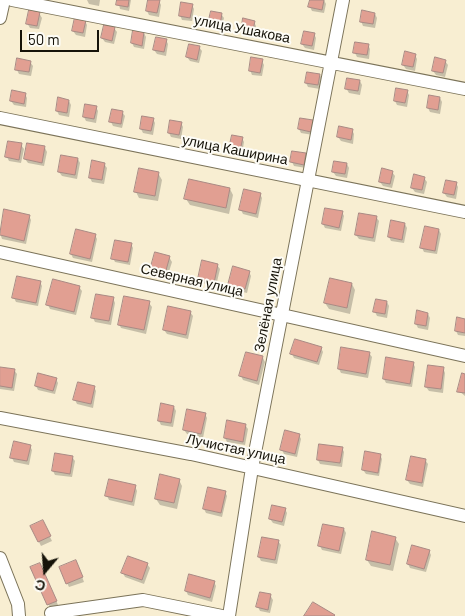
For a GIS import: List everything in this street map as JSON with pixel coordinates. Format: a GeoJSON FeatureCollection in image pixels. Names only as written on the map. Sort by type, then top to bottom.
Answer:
{"type":"FeatureCollection","features":[{"type":"Feature","properties":{"kind":"street"},"geometry":{"type":"LineString","coordinates":[[0,18],[4,0]]}},
{"type":"Feature","properties":{"kind":"street","name":"улица Ушакова"},"geometry":{"type":"LineString","coordinates":[[12,0],[465,89]]}},
{"type":"Feature","properties":{"kind":"street","name":"Зелёная улица"},"geometry":{"type":"LineString","coordinates":[[229,616],[252,468],[343,0]]}},
{"type":"Feature","properties":{"kind":"street","name":"улица Каширина"},"geometry":{"type":"LineString","coordinates":[[0,118],[465,212]]}},
{"type":"Feature","properties":{"kind":"street","name":"Северная улица"},"geometry":{"type":"LineString","coordinates":[[0,252],[465,356]]}},
{"type":"Feature","properties":{"kind":"street","name":"Лучистая улица"},"geometry":{"type":"LineString","coordinates":[[0,418],[252,468],[465,516]]}},
{"type":"Feature","properties":{"kind":"street"},"geometry":{"type":"LineString","coordinates":[[0,558],[18,604],[19,616]]}},
{"type":"Feature","properties":{"kind":"street"},"geometry":{"type":"LineString","coordinates":[[51,612],[143,600],[222,616]]}},
{"type":"Feature","properties":{"kind":"building"},"geometry":{"type":"Polygon","coordinates":[[[117,0],[129,0],[128,7],[116,5],[117,0]]]}},
{"type":"Feature","properties":{"kind":"building"},"geometry":{"type":"Polygon","coordinates":[[[148,0],[160,0],[157,13],[146,11],[148,0]]]}},
{"type":"Feature","properties":{"kind":"building"},"geometry":{"type":"Polygon","coordinates":[[[310,0],[324,0],[322,10],[308,7],[310,0]]]}},
{"type":"Feature","properties":{"kind":"building"},"geometry":{"type":"Polygon","coordinates":[[[181,2],[193,4],[190,18],[179,16],[181,2]]]}},
{"type":"Feature","properties":{"kind":"building"},"geometry":{"type":"Polygon","coordinates":[[[29,10],[40,12],[37,26],[26,24],[29,10]]]}},
{"type":"Feature","properties":{"kind":"building"},"geometry":{"type":"Polygon","coordinates":[[[362,10],[375,13],[373,24],[360,22],[362,10]]]}},
{"type":"Feature","properties":{"kind":"building"},"geometry":{"type":"Polygon","coordinates":[[[211,11],[222,13],[220,26],[208,24],[211,11]]]}},
{"type":"Feature","properties":{"kind":"building"},"geometry":{"type":"Polygon","coordinates":[[[75,17],[86,20],[83,33],[72,31],[75,17]]]}},
{"type":"Feature","properties":{"kind":"building"},"geometry":{"type":"Polygon","coordinates":[[[243,18],[255,21],[252,34],[241,32],[243,18]]]}},
{"type":"Feature","properties":{"kind":"building"},"geometry":{"type":"Polygon","coordinates":[[[104,25],[115,27],[112,41],[101,38],[104,25]]]}},
{"type":"Feature","properties":{"kind":"building"},"geometry":{"type":"Polygon","coordinates":[[[133,30],[144,32],[142,46],[131,43],[133,30]]]}},
{"type":"Feature","properties":{"kind":"building"},"geometry":{"type":"Polygon","coordinates":[[[304,31],[315,33],[312,46],[301,44],[304,31]]]}},
{"type":"Feature","properties":{"kind":"building"},"geometry":{"type":"Polygon","coordinates":[[[156,37],[167,39],[164,52],[153,50],[156,37]]]}},
{"type":"Feature","properties":{"kind":"building"},"geometry":{"type":"Polygon","coordinates":[[[355,42],[369,44],[367,55],[353,53],[355,42]]]}},
{"type":"Feature","properties":{"kind":"building"},"geometry":{"type":"Polygon","coordinates":[[[189,44],[200,46],[197,60],[186,57],[189,44]]]}},
{"type":"Feature","properties":{"kind":"building"},"geometry":{"type":"Polygon","coordinates":[[[405,51],[416,54],[413,67],[402,65],[405,51]]]}},
{"type":"Feature","properties":{"kind":"building"},"geometry":{"type":"Polygon","coordinates":[[[251,57],[263,59],[260,73],[249,71],[251,57]]]}},
{"type":"Feature","properties":{"kind":"building"},"geometry":{"type":"Polygon","coordinates":[[[435,57],[446,60],[443,73],[432,71],[435,57]]]}},
{"type":"Feature","properties":{"kind":"building"},"geometry":{"type":"Polygon","coordinates":[[[17,58],[31,61],[29,72],[15,70],[17,58]]]}},
{"type":"Feature","properties":{"kind":"building"},"geometry":{"type":"Polygon","coordinates":[[[307,72],[320,74],[318,85],[305,83],[307,72]]]}},
{"type":"Feature","properties":{"kind":"building"},"geometry":{"type":"Polygon","coordinates":[[[347,78],[360,80],[358,91],[345,89],[347,78]]]}},
{"type":"Feature","properties":{"kind":"building"},"geometry":{"type":"Polygon","coordinates":[[[396,88],[408,90],[405,103],[394,101],[396,88]]]}},
{"type":"Feature","properties":{"kind":"building"},"geometry":{"type":"Polygon","coordinates":[[[12,90],[26,93],[24,104],[10,101],[12,90]]]}},
{"type":"Feature","properties":{"kind":"building"},"geometry":{"type":"Polygon","coordinates":[[[429,95],[440,97],[438,110],[427,108],[429,95]]]}},
{"type":"Feature","properties":{"kind":"building"},"geometry":{"type":"Polygon","coordinates":[[[58,97],[69,100],[67,113],[56,111],[58,97]]]}},
{"type":"Feature","properties":{"kind":"building"},"geometry":{"type":"Polygon","coordinates":[[[85,104],[97,106],[94,119],[83,117],[85,104]]]}},
{"type":"Feature","properties":{"kind":"building"},"geometry":{"type":"Polygon","coordinates":[[[112,109],[123,111],[121,124],[109,122],[112,109]]]}},
{"type":"Feature","properties":{"kind":"building"},"geometry":{"type":"Polygon","coordinates":[[[142,116],[154,118],[151,131],[140,129],[142,116]]]}},
{"type":"Feature","properties":{"kind":"building"},"geometry":{"type":"Polygon","coordinates":[[[300,118],[313,120],[311,132],[298,129],[300,118]]]}},
{"type":"Feature","properties":{"kind":"building"},"geometry":{"type":"Polygon","coordinates":[[[170,120],[182,122],[179,135],[168,133],[170,120]]]}},
{"type":"Feature","properties":{"kind":"building"},"geometry":{"type":"Polygon","coordinates":[[[339,126],[353,129],[351,140],[337,137],[339,126]]]}},
{"type":"Feature","properties":{"kind":"building"},"geometry":{"type":"Polygon","coordinates":[[[232,135],[243,137],[240,151],[229,149],[232,135]]]}},
{"type":"Feature","properties":{"kind":"building"},"geometry":{"type":"Polygon","coordinates":[[[8,141],[22,143],[19,160],[5,157],[8,141]]]}},
{"type":"Feature","properties":{"kind":"building"},"geometry":{"type":"Polygon","coordinates":[[[27,143],[45,146],[42,163],[24,159],[27,143]]]}},
{"type":"Feature","properties":{"kind":"building"},"geometry":{"type":"Polygon","coordinates":[[[292,151],[306,153],[304,165],[290,162],[292,151]]]}},
{"type":"Feature","properties":{"kind":"building"},"geometry":{"type":"Polygon","coordinates":[[[61,155],[78,158],[75,175],[58,172],[61,155]]]}},
{"type":"Feature","properties":{"kind":"building"},"geometry":{"type":"Polygon","coordinates":[[[92,160],[105,163],[102,180],[89,178],[92,160]]]}},
{"type":"Feature","properties":{"kind":"building"},"geometry":{"type":"Polygon","coordinates":[[[334,161],[347,163],[345,174],[332,172],[334,161]]]}},
{"type":"Feature","properties":{"kind":"building"},"geometry":{"type":"Polygon","coordinates":[[[139,168],[159,172],[155,196],[134,192],[139,168]]]}},
{"type":"Feature","properties":{"kind":"building"},"geometry":{"type":"Polygon","coordinates":[[[382,168],[393,171],[390,184],[379,182],[382,168]]]}},
{"type":"Feature","properties":{"kind":"building"},"geometry":{"type":"Polygon","coordinates":[[[414,174],[425,177],[422,190],[411,188],[414,174]]]}},
{"type":"Feature","properties":{"kind":"building"},"geometry":{"type":"Polygon","coordinates":[[[189,179],[230,188],[226,208],[184,199],[189,179]]]}},
{"type":"Feature","properties":{"kind":"building"},"geometry":{"type":"Polygon","coordinates":[[[446,180],[457,182],[454,195],[443,193],[446,180]]]}},
{"type":"Feature","properties":{"kind":"building"},"geometry":{"type":"Polygon","coordinates":[[[244,189],[261,193],[256,214],[239,210],[244,189]]]}},
{"type":"Feature","properties":{"kind":"building"},"geometry":{"type":"Polygon","coordinates":[[[325,208],[343,211],[339,228],[322,224],[325,208]]]}},
{"type":"Feature","properties":{"kind":"building"},"geometry":{"type":"Polygon","coordinates":[[[4,209],[30,215],[24,241],[0,235],[4,209]]]}},
{"type":"Feature","properties":{"kind":"building"},"geometry":{"type":"Polygon","coordinates":[[[359,213],[377,216],[373,238],[355,235],[359,213]]]}},
{"type":"Feature","properties":{"kind":"building"},"geometry":{"type":"Polygon","coordinates":[[[391,220],[405,223],[402,240],[388,237],[391,220]]]}},
{"type":"Feature","properties":{"kind":"building"},"geometry":{"type":"Polygon","coordinates":[[[425,226],[439,229],[435,251],[420,248],[425,226]]]}},
{"type":"Feature","properties":{"kind":"building"},"geometry":{"type":"Polygon","coordinates":[[[76,229],[96,234],[90,259],[70,254],[76,229]]]}},
{"type":"Feature","properties":{"kind":"building"},"geometry":{"type":"Polygon","coordinates":[[[115,240],[132,243],[128,262],[111,259],[115,240]]]}},
{"type":"Feature","properties":{"kind":"building"},"geometry":{"type":"Polygon","coordinates":[[[155,252],[170,256],[165,274],[150,270],[155,252]]]}},
{"type":"Feature","properties":{"kind":"building"},"geometry":{"type":"Polygon","coordinates":[[[202,260],[218,264],[214,283],[198,279],[202,260]]]}},
{"type":"Feature","properties":{"kind":"building"},"geometry":{"type":"Polygon","coordinates":[[[233,266],[250,271],[245,289],[228,285],[233,266]]]}},
{"type":"Feature","properties":{"kind":"building"},"geometry":{"type":"Polygon","coordinates":[[[17,276],[41,281],[36,303],[12,298],[17,276]]]}},
{"type":"Feature","properties":{"kind":"building"},"geometry":{"type":"Polygon","coordinates":[[[330,278],[352,283],[347,308],[324,303],[330,278]]]}},
{"type":"Feature","properties":{"kind":"building"},"geometry":{"type":"Polygon","coordinates":[[[53,279],[80,286],[74,312],[46,305],[53,279]]]}},
{"type":"Feature","properties":{"kind":"building"},"geometry":{"type":"Polygon","coordinates":[[[96,294],[114,297],[109,321],[91,318],[96,294]]]}},
{"type":"Feature","properties":{"kind":"building"},"geometry":{"type":"Polygon","coordinates":[[[124,296],[150,301],[144,330],[118,325],[124,296]]]}},
{"type":"Feature","properties":{"kind":"building"},"geometry":{"type":"Polygon","coordinates":[[[376,299],[387,301],[385,314],[373,312],[376,299]]]}},
{"type":"Feature","properties":{"kind":"building"},"geometry":{"type":"Polygon","coordinates":[[[168,306],[191,311],[186,335],[163,330],[168,306]]]}},
{"type":"Feature","properties":{"kind":"building"},"geometry":{"type":"Polygon","coordinates":[[[417,310],[428,313],[426,326],[415,324],[417,310]]]}},
{"type":"Feature","properties":{"kind":"building"},"geometry":{"type":"Polygon","coordinates":[[[457,317],[465,319],[465,333],[455,331],[457,317]]]}},
{"type":"Feature","properties":{"kind":"building"},"geometry":{"type":"Polygon","coordinates":[[[295,339],[322,347],[317,362],[290,354],[295,339]]]}},
{"type":"Feature","properties":{"kind":"building"},"geometry":{"type":"Polygon","coordinates":[[[341,347],[370,352],[366,374],[338,369],[341,347]]]}},
{"type":"Feature","properties":{"kind":"building"},"geometry":{"type":"Polygon","coordinates":[[[246,352],[263,356],[257,381],[239,376],[246,352]]]}},
{"type":"Feature","properties":{"kind":"building"},"geometry":{"type":"Polygon","coordinates":[[[386,357],[414,362],[410,384],[383,379],[386,357]]]}},
{"type":"Feature","properties":{"kind":"building"},"geometry":{"type":"Polygon","coordinates":[[[428,365],[444,367],[441,389],[425,387],[428,365]]]}},
{"type":"Feature","properties":{"kind":"building"},"geometry":{"type":"Polygon","coordinates":[[[0,367],[15,369],[12,388],[0,386],[0,367]]]}},
{"type":"Feature","properties":{"kind":"building"},"geometry":{"type":"Polygon","coordinates":[[[38,373],[57,378],[53,391],[35,386],[38,373]]]}},
{"type":"Feature","properties":{"kind":"building"},"geometry":{"type":"Polygon","coordinates":[[[462,373],[465,374],[465,393],[457,392],[462,373]]]}},
{"type":"Feature","properties":{"kind":"building"},"geometry":{"type":"Polygon","coordinates":[[[78,382],[95,386],[91,404],[73,400],[78,382]]]}},
{"type":"Feature","properties":{"kind":"building"},"geometry":{"type":"Polygon","coordinates":[[[161,403],[174,406],[171,423],[158,421],[161,403]]]}},
{"type":"Feature","properties":{"kind":"building"},"geometry":{"type":"Polygon","coordinates":[[[187,409],[206,413],[201,434],[183,430],[187,409]]]}},
{"type":"Feature","properties":{"kind":"building"},"geometry":{"type":"Polygon","coordinates":[[[227,420],[246,424],[243,442],[224,438],[227,420]]]}},
{"type":"Feature","properties":{"kind":"building"},"geometry":{"type":"Polygon","coordinates":[[[285,430],[300,434],[295,454],[280,450],[285,430]]]}},
{"type":"Feature","properties":{"kind":"building"},"geometry":{"type":"Polygon","coordinates":[[[14,441],[31,445],[27,461],[10,458],[14,441]]]}},
{"type":"Feature","properties":{"kind":"building"},"geometry":{"type":"Polygon","coordinates":[[[319,444],[343,447],[340,463],[317,460],[319,444]]]}},
{"type":"Feature","properties":{"kind":"building"},"geometry":{"type":"Polygon","coordinates":[[[365,451],[381,454],[378,473],[362,470],[365,451]]]}},
{"type":"Feature","properties":{"kind":"building"},"geometry":{"type":"Polygon","coordinates":[[[55,453],[73,456],[70,474],[52,471],[55,453]]]}},
{"type":"Feature","properties":{"kind":"building"},"geometry":{"type":"Polygon","coordinates":[[[411,456],[426,459],[422,483],[406,480],[411,456]]]}},
{"type":"Feature","properties":{"kind":"building"},"geometry":{"type":"Polygon","coordinates":[[[160,474],[180,479],[174,503],[155,499],[160,474]]]}},
{"type":"Feature","properties":{"kind":"building"},"geometry":{"type":"Polygon","coordinates":[[[109,479],[136,485],[132,502],[105,496],[109,479]]]}},
{"type":"Feature","properties":{"kind":"building"},"geometry":{"type":"Polygon","coordinates":[[[208,487],[226,491],[221,513],[203,509],[208,487]]]}},
{"type":"Feature","properties":{"kind":"building"},"geometry":{"type":"Polygon","coordinates":[[[272,505],[286,508],[282,522],[269,519],[272,505]]]}},
{"type":"Feature","properties":{"kind":"building"},"geometry":{"type":"Polygon","coordinates":[[[43,520],[51,536],[38,542],[30,526],[43,520]]]}},
{"type":"Feature","properties":{"kind":"building"},"geometry":{"type":"Polygon","coordinates":[[[323,524],[344,528],[339,551],[318,546],[323,524]]]}},
{"type":"Feature","properties":{"kind":"building"},"geometry":{"type":"Polygon","coordinates":[[[372,531],[396,537],[390,565],[366,560],[372,531]]]}},
{"type":"Feature","properties":{"kind":"building"},"geometry":{"type":"Polygon","coordinates":[[[262,537],[279,540],[275,560],[258,557],[262,537]]]}},
{"type":"Feature","properties":{"kind":"building"},"geometry":{"type":"Polygon","coordinates":[[[412,545],[430,550],[424,569],[407,564],[412,545]]]}},
{"type":"Feature","properties":{"kind":"building"},"geometry":{"type":"Polygon","coordinates":[[[128,556],[148,563],[142,580],[121,573],[128,556]]]}},
{"type":"Feature","properties":{"kind":"building"},"geometry":{"type":"Polygon","coordinates":[[[76,560],[83,577],[66,584],[59,567],[76,560]]]}},
{"type":"Feature","properties":{"kind":"building"},"geometry":{"type":"Polygon","coordinates":[[[40,563],[57,601],[47,605],[30,567],[40,563]]]}},
{"type":"Feature","properties":{"kind":"building"},"geometry":{"type":"Polygon","coordinates":[[[189,574],[215,581],[210,598],[185,591],[189,574]]]}},
{"type":"Feature","properties":{"kind":"building"},"geometry":{"type":"Polygon","coordinates":[[[260,592],[271,594],[268,610],[256,607],[260,592]]]}},
{"type":"Feature","properties":{"kind":"building"},"geometry":{"type":"Polygon","coordinates":[[[313,602],[335,615],[304,616],[313,602]]]}}]}
